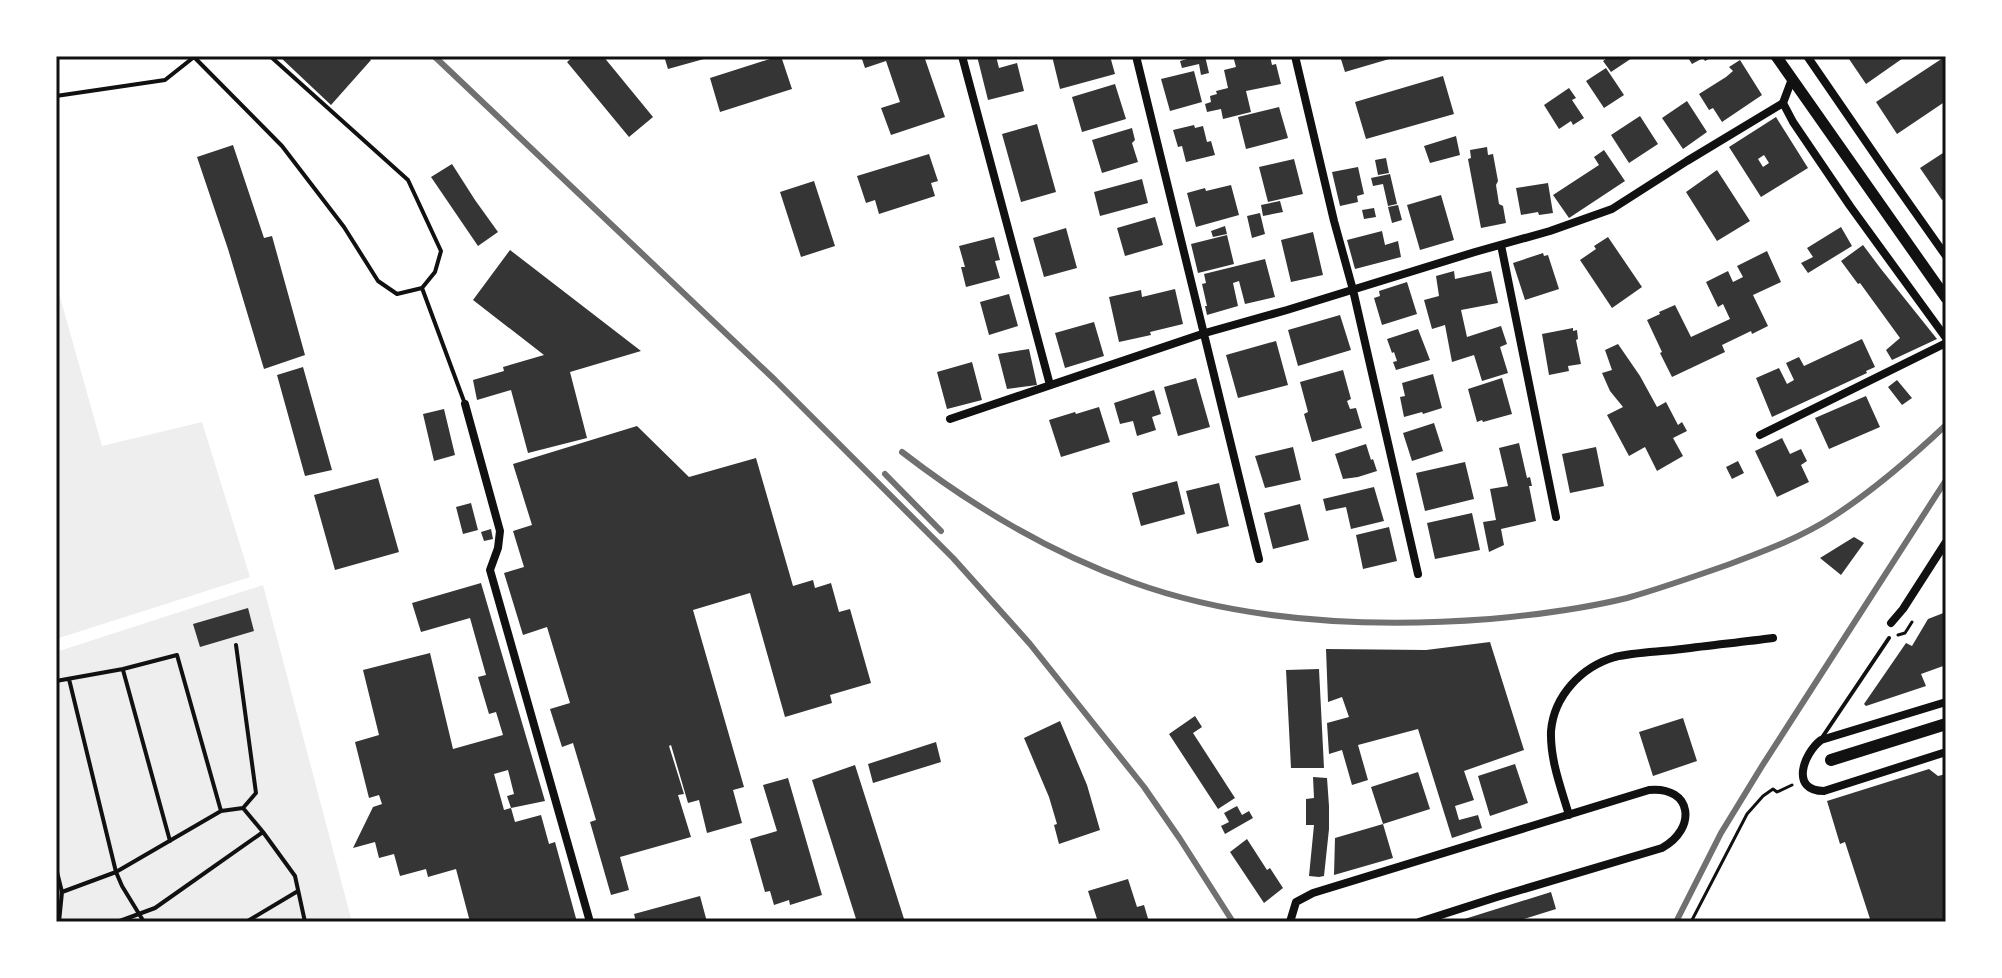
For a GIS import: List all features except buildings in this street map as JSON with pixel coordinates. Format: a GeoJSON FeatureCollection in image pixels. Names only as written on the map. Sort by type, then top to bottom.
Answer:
{"type":"FeatureCollection","features":[{"type":"Feature","properties":{"kind":"main road"},"geometry":{"type":"LineString","coordinates":[[1776,56],[1946,298]]}},
{"type":"Feature","properties":{"kind":"main road"},"geometry":{"type":"LineString","coordinates":[[1831,760],[1946,724]]}},
{"type":"Feature","properties":{"kind":"street"},"geometry":{"type":"LineString","coordinates":[[962,56],[1050,385]]}},
{"type":"Feature","properties":{"kind":"street"},"geometry":{"type":"LineString","coordinates":[[1136,56],[1259,559]]}},
{"type":"Feature","properties":{"kind":"street"},"geometry":{"type":"LineString","coordinates":[[1295,56],[1418,574]]}},
{"type":"Feature","properties":{"kind":"street"},"geometry":{"type":"LineString","coordinates":[[1807,56],[1946,256]]}},
{"type":"Feature","properties":{"kind":"street"},"geometry":{"type":"LineString","coordinates":[[950,419],[1205,333],[1550,231],[1612,209],[1783,103],[1792,79]]}},
{"type":"Feature","properties":{"kind":"street"},"geometry":{"type":"LineString","coordinates":[[1760,435],[1946,340],[1850,206],[1783,103]]}},
{"type":"Feature","properties":{"kind":"street"},"geometry":{"type":"LineString","coordinates":[[1501,245],[1556,517]]}},
{"type":"Feature","properties":{"kind":"street"},"geometry":{"type":"LineString","coordinates":[[465,404],[500,531],[490,570],[590,922]]}},
{"type":"Feature","properties":{"kind":"street"},"geometry":{"type":"LineString","coordinates":[[1891,623],[1946,542]]}},
{"type":"Feature","properties":{"kind":"street"},"geometry":{"type":"LineString","coordinates":[[1569,815],[1553,759],[1551,735],[1559,703],[1574,681],[1591,668],[1618,657],[1773,638]]}},
{"type":"Feature","properties":{"kind":"street"},"geometry":{"type":"LineString","coordinates":[[1946,702],[1821,740],[1807,754],[1802,770],[1811,789],[1818,792],[1946,752]]}},
{"type":"Feature","properties":{"kind":"street"},"geometry":{"type":"LineString","coordinates":[[1290,922],[1296,902],[1313,893],[1641,792],[1669,790],[1678,797],[1685,810],[1686,821],[1677,838],[1662,848],[1419,922]]}},
{"type":"Feature","properties":{"kind":"lane"},"geometry":{"type":"LineString","coordinates":[[56,96],[165,80],[194,56],[282,146],[344,227],[378,281],[397,294],[422,288],[435,272],[441,251],[408,180],[270,56]]}},
{"type":"Feature","properties":{"kind":"lane"},"geometry":{"type":"LineString","coordinates":[[422,288],[465,404]]}},
{"type":"Feature","properties":{"kind":"lane"},"geometry":{"type":"LineString","coordinates":[[1821,740],[1889,638]]}},
{"type":"Feature","properties":{"kind":"lane"},"geometry":{"type":"LineString","coordinates":[[62,892],[116,872],[221,811],[243,808],[256,793],[236,645]]}},
{"type":"Feature","properties":{"kind":"lane"},"geometry":{"type":"LineString","coordinates":[[56,681],[177,655],[221,811]]}},
{"type":"Feature","properties":{"kind":"lane"},"geometry":{"type":"LineString","coordinates":[[123,669],[170,841]]}},
{"type":"Feature","properties":{"kind":"lane"},"geometry":{"type":"LineString","coordinates":[[69,679],[116,872],[144,922]]}},
{"type":"Feature","properties":{"kind":"lane"},"geometry":{"type":"LineString","coordinates":[[243,808],[295,876],[305,922]]}},
{"type":"Feature","properties":{"kind":"lane"},"geometry":{"type":"LineString","coordinates":[[117,922],[155,908],[263,832]]}},
{"type":"Feature","properties":{"kind":"lane"},"geometry":{"type":"LineString","coordinates":[[56,868],[62,892],[59,922]]}},
{"type":"Feature","properties":{"kind":"lane"},"geometry":{"type":"LineString","coordinates":[[246,922],[298,891]]}},
{"type":"Feature","properties":{"kind":"path"},"geometry":{"type":"LineString","coordinates":[[1691,922],[1747,814],[1773,789],[1777,792],[1804,779]]}},
{"type":"Feature","properties":{"kind":"shaded area"},"geometry":{"type":"Polygon","coordinates":[[[56,283],[102,446],[202,422],[250,577],[56,639],[56,283]]]}},
{"type":"Feature","properties":{"kind":"shaded area"},"geometry":{"type":"Polygon","coordinates":[[[263,585],[352,922],[56,922],[56,652],[263,585]]]}},
{"type":"Feature","properties":{"kind":"railway"},"geometry":{"type":"LineString","coordinates":[[434,56],[775,380],[953,558],[1030,644],[1144,787],[1233,922]]}},
{"type":"Feature","properties":{"kind":"railway"},"geometry":{"type":"LineString","coordinates":[[902,452],[956,491],[1041,542],[1101,570],[1175,596],[1264,614],[1309,619],[1445,622],[1524,616],[1610,602],[1757,554],[1809,531],[1849,506],[1946,425]]}},
{"type":"Feature","properties":{"kind":"railway"},"geometry":{"type":"LineString","coordinates":[[885,474],[941,531]]}},
{"type":"Feature","properties":{"kind":"railway"},"geometry":{"type":"LineString","coordinates":[[1676,922],[1721,833],[1946,480]]}}]}
